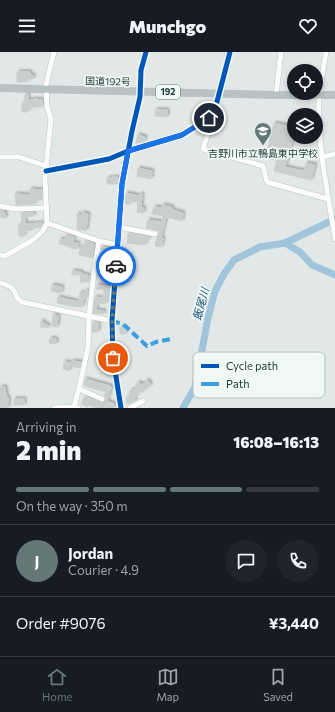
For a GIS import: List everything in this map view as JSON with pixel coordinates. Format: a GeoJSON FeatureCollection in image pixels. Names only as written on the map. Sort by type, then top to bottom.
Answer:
{"type":"FeatureCollection","features":[{"type":"Feature","properties":{"kind":"highway","name":"国道192号"},"geometry":{"type":"LineString","coordinates":[[0,88],[287,95]]}},
{"type":"Feature","properties":{"kind":"highway","name":"国道192号"},"geometry":{"type":"LineString","coordinates":[[323,96],[335,95]]}},
{"type":"Feature","properties":{"kind":"street"},"geometry":{"type":"LineString","coordinates":[[0,255],[5,256],[33,240],[42,232],[47,223],[46,168],[51,119],[47,107],[46,89],[54,52]]}},
{"type":"Feature","properties":{"kind":"street"},"geometry":{"type":"LineString","coordinates":[[121,408],[113,358],[110,321],[118,245],[122,184],[140,91],[141,70],[146,52]]}},
{"type":"Feature","properties":{"kind":"street"},"geometry":{"type":"LineString","coordinates":[[230,52],[220,94],[203,148],[263,166],[267,182],[328,199]]}},
{"type":"Feature","properties":{"kind":"street"},"geometry":{"type":"LineString","coordinates":[[276,95],[281,52]]}},
{"type":"Feature","properties":{"kind":"street"},"geometry":{"type":"LineString","coordinates":[[323,71],[326,52]]}},
{"type":"Feature","properties":{"kind":"street"},"geometry":{"type":"LineString","coordinates":[[319,100],[322,157],[335,239]]}},
{"type":"Feature","properties":{"kind":"street"},"geometry":{"type":"LineString","coordinates":[[0,157],[19,157],[46,168],[105,160],[128,151],[182,135],[213,117]]}},
{"type":"Feature","properties":{"kind":"street"},"geometry":{"type":"LineString","coordinates":[[322,157],[335,154]]}},
{"type":"Feature","properties":{"kind":"street"},"geometry":{"type":"LineString","coordinates":[[0,206],[16,209],[47,208]]}},
{"type":"Feature","properties":{"kind":"street"},"geometry":{"type":"LineString","coordinates":[[47,223],[99,241],[118,245]]}},
{"type":"Feature","properties":{"kind":"street"},"geometry":{"type":"LineString","coordinates":[[119,227],[155,234]]}},
{"type":"Feature","properties":{"kind":"street"},"geometry":{"type":"LineString","coordinates":[[54,408],[76,407],[88,348],[89,316],[99,241]]}},
{"type":"Feature","properties":{"kind":"street"},"geometry":{"type":"LineString","coordinates":[[0,283],[15,290],[17,298],[22,302],[110,321]]}},
{"type":"Feature","properties":{"kind":"street"},"geometry":{"type":"LineString","coordinates":[[79,389],[102,399]]}},
{"type":"Feature","properties":{"kind":"street"},"geometry":{"type":"LineString","coordinates":[[130,408],[143,401]]}},
{"type":"Feature","properties":{"kind":"building"},"geometry":{"type":"Polygon","coordinates":[[[17,72],[30,72],[30,75],[33,75],[33,79],[27,79],[27,82],[17,82],[17,72]]]}},
{"type":"Feature","properties":{"kind":"building"},"geometry":{"type":"Polygon","coordinates":[[[25,94],[28,94],[28,100],[42,100],[42,107],[30,107],[30,110],[27,110],[27,112],[22,112],[22,103],[24,103],[25,94]]]}},
{"type":"Feature","properties":{"kind":"building"},"geometry":{"type":"Polygon","coordinates":[[[155,110],[167,110],[167,117],[155,116],[155,110]]]}},
{"type":"Feature","properties":{"kind":"building"},"geometry":{"type":"Polygon","coordinates":[[[274,123],[287,126],[287,144],[291,144],[285,167],[304,171],[306,163],[315,165],[311,180],[274,171],[277,161],[266,157],[274,123]]]}},
{"type":"Feature","properties":{"kind":"building"},"geometry":{"type":"Polygon","coordinates":[[[138,135],[145,137],[144,142],[136,143],[138,135]]]}},
{"type":"Feature","properties":{"kind":"building"},"geometry":{"type":"Polygon","coordinates":[[[138,168],[152,171],[151,179],[137,176],[138,168]]]}},
{"type":"Feature","properties":{"kind":"building"},"geometry":{"type":"Polygon","coordinates":[[[107,178],[119,178],[117,184],[107,184],[107,178]]]}},
{"type":"Feature","properties":{"kind":"building"},"geometry":{"type":"Polygon","coordinates":[[[30,189],[42,190],[42,200],[35,200],[35,204],[16,205],[15,194],[30,195],[30,189]]]}},
{"type":"Feature","properties":{"kind":"building"},"geometry":{"type":"Polygon","coordinates":[[[126,193],[139,196],[142,194],[141,208],[144,208],[143,213],[137,212],[138,202],[130,202],[130,204],[125,204],[126,193]]]}},
{"type":"Feature","properties":{"kind":"building"},"geometry":{"type":"Polygon","coordinates":[[[163,205],[172,207],[172,210],[183,213],[182,221],[166,217],[161,238],[163,238],[161,247],[155,246],[159,231],[146,228],[148,220],[162,222],[163,216],[152,214],[154,207],[162,208],[163,205]]]}},
{"type":"Feature","properties":{"kind":"building"},"geometry":{"type":"Polygon","coordinates":[[[0,210],[4,211],[6,218],[1,218],[0,210]]]}},
{"type":"Feature","properties":{"kind":"building"},"geometry":{"type":"Polygon","coordinates":[[[33,212],[34,216],[25,217],[25,224],[42,223],[40,228],[32,227],[32,230],[24,231],[24,236],[19,236],[18,226],[22,226],[21,213],[33,212]]]}},
{"type":"Feature","properties":{"kind":"building"},"geometry":{"type":"Polygon","coordinates":[[[82,213],[88,214],[86,231],[77,229],[77,214],[82,215],[82,213]]]}},
{"type":"Feature","properties":{"kind":"building"},"geometry":{"type":"Polygon","coordinates":[[[128,233],[149,237],[148,240],[146,240],[145,245],[127,243],[128,233]]]}},
{"type":"Feature","properties":{"kind":"building"},"geometry":{"type":"Polygon","coordinates":[[[66,235],[74,237],[73,243],[78,243],[77,249],[59,244],[60,239],[65,240],[66,235]]]}},
{"type":"Feature","properties":{"kind":"building"},"geometry":{"type":"Polygon","coordinates":[[[85,240],[94,244],[92,258],[79,255],[80,247],[84,248],[85,240]]]}},
{"type":"Feature","properties":{"kind":"building"},"geometry":{"type":"Polygon","coordinates":[[[102,246],[107,247],[105,256],[101,255],[102,246]]]}},
{"type":"Feature","properties":{"kind":"building"},"geometry":{"type":"Polygon","coordinates":[[[99,269],[109,271],[108,277],[98,275],[99,269]]]}},
{"type":"Feature","properties":{"kind":"building"},"geometry":{"type":"Polygon","coordinates":[[[72,271],[81,272],[81,274],[90,276],[89,282],[80,282],[81,275],[72,275],[72,271]]]}},
{"type":"Feature","properties":{"kind":"building"},"geometry":{"type":"Polygon","coordinates":[[[52,285],[62,287],[61,293],[51,291],[52,285]]]}},
{"type":"Feature","properties":{"kind":"building"},"geometry":{"type":"Polygon","coordinates":[[[97,285],[110,287],[109,302],[106,302],[105,304],[97,303],[96,310],[104,311],[104,314],[93,313],[95,297],[103,298],[104,290],[96,289],[97,285]]]}},
{"type":"Feature","properties":{"kind":"building"},"geometry":{"type":"Polygon","coordinates":[[[85,291],[88,291],[87,298],[84,298],[82,307],[74,307],[57,303],[58,297],[79,302],[80,293],[84,293],[85,291]]]}},
{"type":"Feature","properties":{"kind":"building"},"geometry":{"type":"Polygon","coordinates":[[[53,315],[58,316],[57,327],[52,326],[53,315]]]}},
{"type":"Feature","properties":{"kind":"building"},"geometry":{"type":"Polygon","coordinates":[[[41,321],[48,325],[48,328],[40,327],[41,321]]]}},
{"type":"Feature","properties":{"kind":"building"},"geometry":{"type":"Polygon","coordinates":[[[98,322],[98,332],[92,332],[93,323],[98,322]]]}},
{"type":"Feature","properties":{"kind":"building"},"geometry":{"type":"Polygon","coordinates":[[[120,328],[125,328],[125,334],[120,334],[120,328]]]}},
{"type":"Feature","properties":{"kind":"building"},"geometry":{"type":"Polygon","coordinates":[[[50,338],[56,339],[56,344],[49,343],[50,338]]]}},
{"type":"Feature","properties":{"kind":"building"},"geometry":{"type":"Polygon","coordinates":[[[119,356],[124,356],[124,363],[119,363],[119,356]]]}},
{"type":"Feature","properties":{"kind":"building"},"geometry":{"type":"Polygon","coordinates":[[[72,361],[81,362],[80,368],[70,366],[69,371],[63,369],[64,362],[72,363],[72,361]]]}},
{"type":"Feature","properties":{"kind":"building"},"geometry":{"type":"Polygon","coordinates":[[[85,379],[111,387],[107,401],[114,404],[113,408],[96,408],[88,405],[87,407],[81,404],[85,396],[101,403],[106,400],[104,396],[106,392],[85,386],[85,379]]]}},
{"type":"Feature","properties":{"kind":"building"},"geometry":{"type":"Polygon","coordinates":[[[147,380],[151,385],[134,397],[135,401],[127,404],[126,398],[130,397],[130,391],[137,389],[135,386],[139,382],[141,385],[147,380]]]}},
{"type":"Feature","properties":{"kind":"building"},"geometry":{"type":"Polygon","coordinates":[[[0,387],[5,387],[6,397],[8,397],[8,408],[0,408],[0,387]]]}},
{"type":"Feature","properties":{"kind":"building"},"geometry":{"type":"Polygon","coordinates":[[[14,399],[24,399],[24,405],[14,405],[14,399]]]}},
{"type":"Feature","properties":{"kind":"waterway","name":"飯尾川"},"geometry":{"type":"LineString","coordinates":[[202,352],[215,291],[224,274],[234,260],[260,247],[285,243],[335,219]]}},
{"type":"Feature","properties":{"kind":"waterway","name":"飯尾川"},"geometry":{"type":"LineString","coordinates":[[285,243],[300,252],[312,265],[335,275]]}},
{"type":"Feature","properties":{"kind":"waterway"},"geometry":{"type":"LineString","coordinates":[[110,307],[110,318]]}},
{"type":"Feature","properties":{"kind":"waterway"},"geometry":{"type":"LineString","coordinates":[[110,328],[110,348],[114,388],[118,408]]}},
{"type":"Feature","properties":{"kind":"waterway","name":"飯尾川"},"geometry":{"type":"LineString","coordinates":[[183,408],[193,390]]}},
{"type":"Feature","properties":{"kind":"marked path"},"geometry":{"type":"LineString","coordinates":[[112,321],[123,324],[147,346],[156,342],[171,339]]}},
{"type":"Feature","properties":{"kind":"cycle path"},"geometry":{"type":"LineString","coordinates":[[121,408],[113,358],[112,321],[122,184],[140,97],[141,70],[146,52]]}},
{"type":"Feature","properties":{"kind":"cycle path"},"geometry":{"type":"LineString","coordinates":[[46,171],[109,159],[128,151],[182,135],[213,117],[230,52]]}},
{"type":"Feature","properties":{"kind":"way so far"},"geometry":{"type":"LineString","coordinates":[[113,358],[112,321],[116,266]]}},
{"type":"Feature","properties":{"kind":"place","name":"吉野川市立鴨島東中学校"},"geometry":{"type":"Point","coordinates":[263,146]}},
{"type":"Feature","properties":{"kind":"route"},"geometry":{"type":"LineString","coordinates":[[116,266],[122,184],[128,151],[182,135],[209,118]]}}]}
